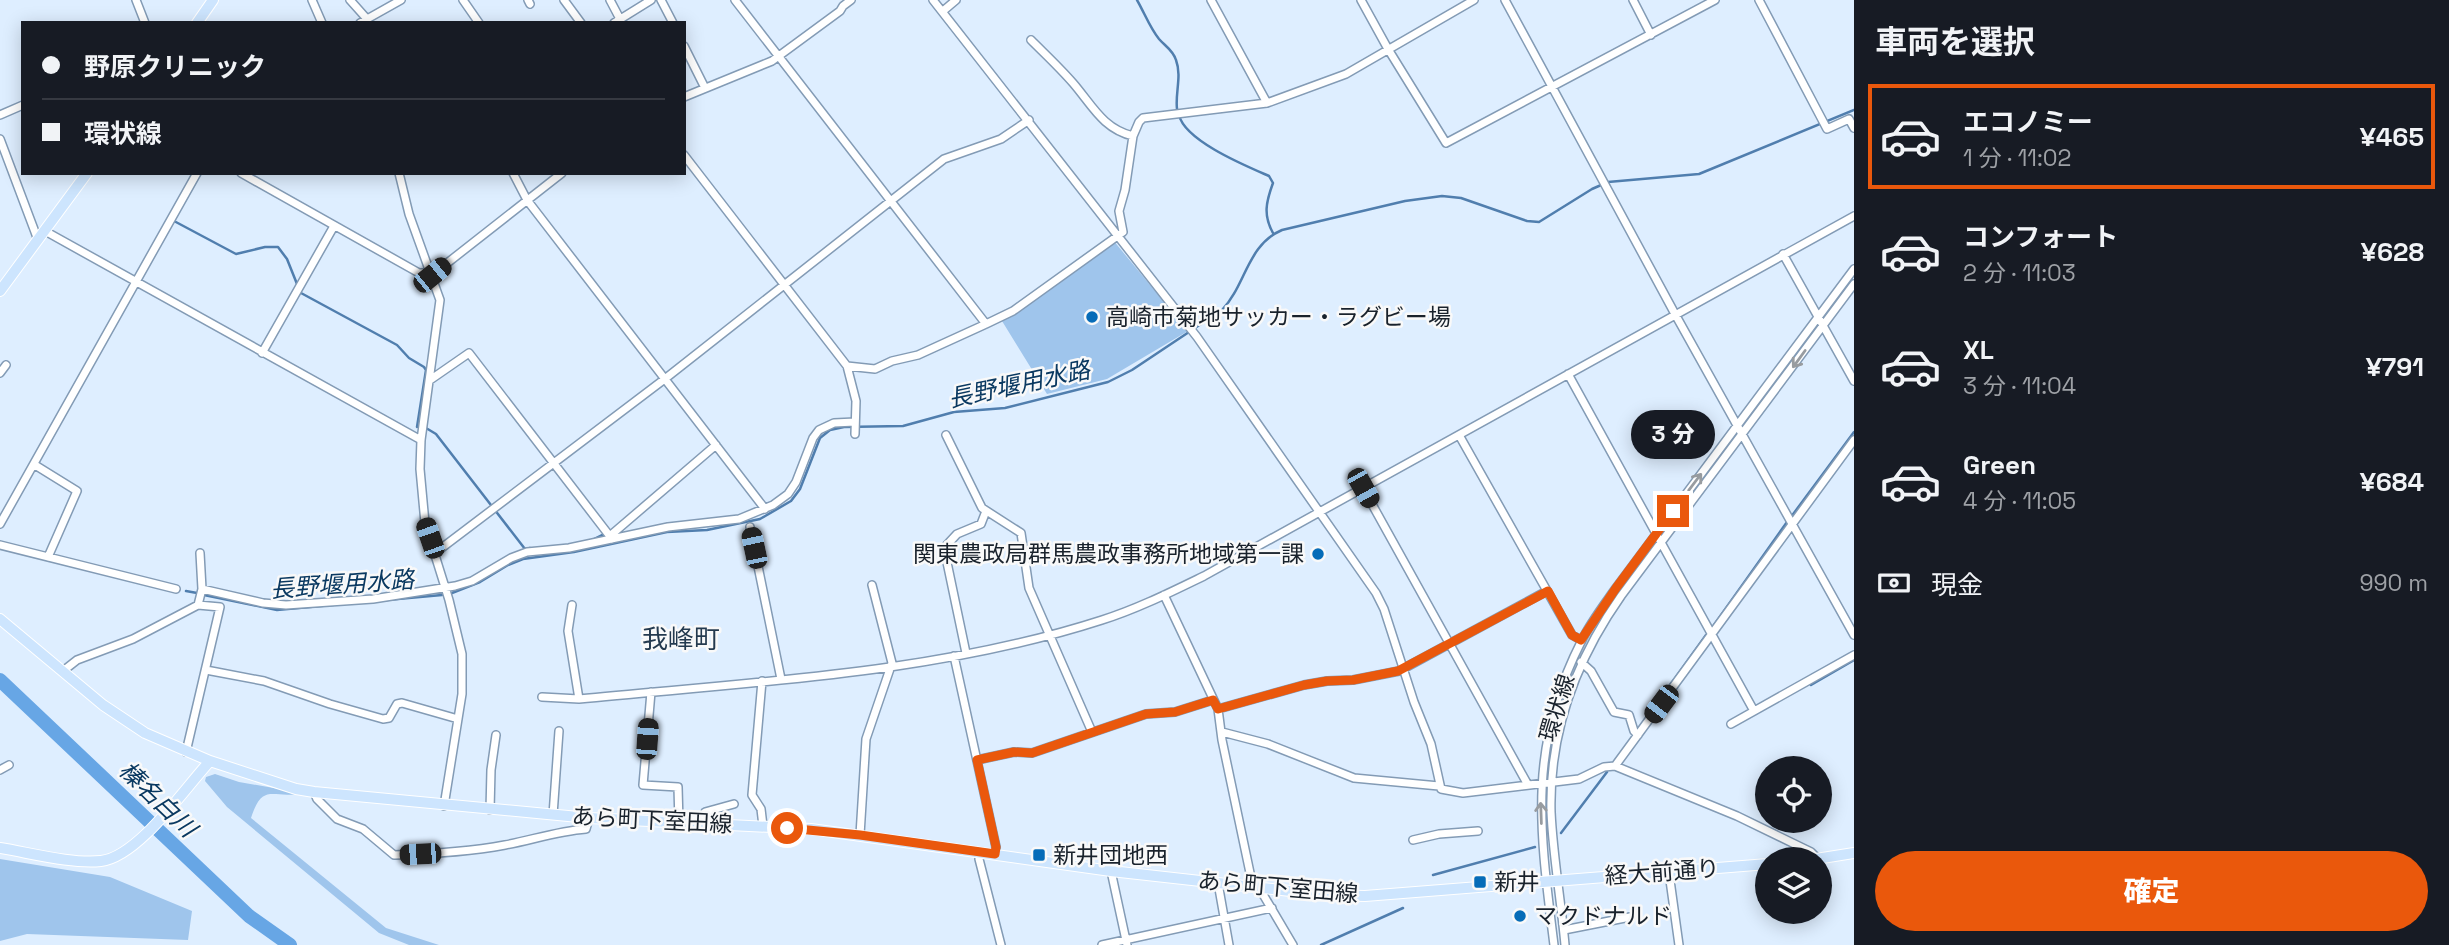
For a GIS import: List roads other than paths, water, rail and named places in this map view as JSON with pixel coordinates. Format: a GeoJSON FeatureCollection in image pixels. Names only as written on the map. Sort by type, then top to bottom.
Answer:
{"type":"FeatureCollection","features":[{"type":"Feature","properties":{"kind":"main road"},"geometry":{"type":"LineString","coordinates":[[198,21],[213,0]]}},
{"type":"Feature","properties":{"kind":"main road"},"geometry":{"type":"LineString","coordinates":[[0,291],[86,175]]}},
{"type":"Feature","properties":{"kind":"main road","name":"あら町下室田線"},"geometry":{"type":"LineString","coordinates":[[0,619],[124,721],[186,752],[296,789],[490,810],[589,818],[763,826],[860,835],[1111,871],[1326,895],[1365,896],[1552,880]]}},
{"type":"Feature","properties":{"kind":"main road"},"geometry":{"type":"LineString","coordinates":[[0,848],[86,862],[114,858],[142,839],[210,761]]}},
{"type":"Feature","properties":{"kind":"main road"},"geometry":{"type":"LineString","coordinates":[[1832,857],[1854,853]]}},
{"type":"Feature","properties":{"kind":"main road","name":"経大前通り"},"geometry":{"type":"LineString","coordinates":[[1552,880],[1755,865]]}},
{"type":"Feature","properties":{"kind":"street"},"geometry":{"type":"LineString","coordinates":[[136,0],[144,21]]}},
{"type":"Feature","properties":{"kind":"street"},"geometry":{"type":"LineString","coordinates":[[312,0],[321,21]]}},
{"type":"Feature","properties":{"kind":"street"},"geometry":{"type":"LineString","coordinates":[[350,0],[363,21],[401,0]]}},
{"type":"Feature","properties":{"kind":"street"},"geometry":{"type":"LineString","coordinates":[[463,0],[478,21]]}},
{"type":"Feature","properties":{"kind":"street"},"geometry":{"type":"LineString","coordinates":[[564,0],[580,21]]}},
{"type":"Feature","properties":{"kind":"street"},"geometry":{"type":"LineString","coordinates":[[610,0],[617,21],[651,0]]}},
{"type":"Feature","properties":{"kind":"street"},"geometry":{"type":"LineString","coordinates":[[661,0],[672,21]]}},
{"type":"Feature","properties":{"kind":"street"},"geometry":{"type":"LineString","coordinates":[[735,0],[986,324]]}},
{"type":"Feature","properties":{"kind":"street"},"geometry":{"type":"LineString","coordinates":[[686,96],[779,56],[851,0]]}},
{"type":"Feature","properties":{"kind":"street"},"geometry":{"type":"LineString","coordinates":[[933,0],[1193,331],[1377,593],[1431,744],[1439,786]]}},
{"type":"Feature","properties":{"kind":"street"},"geometry":{"type":"LineString","coordinates":[[943,11],[956,0]]}},
{"type":"Feature","properties":{"kind":"street"},"geometry":{"type":"LineString","coordinates":[[1211,0],[1267,103]]}},
{"type":"Feature","properties":{"kind":"street"},"geometry":{"type":"LineString","coordinates":[[1361,0],[1446,143],[1715,0]]}},
{"type":"Feature","properties":{"kind":"street"},"geometry":{"type":"LineString","coordinates":[[847,366],[875,369],[892,361],[918,355],[1013,311],[1122,232],[1119,211],[1133,136],[1139,122],[1148,116],[1267,103],[1346,74],[1474,0]]}},
{"type":"Feature","properties":{"kind":"street"},"geometry":{"type":"LineString","coordinates":[[1505,0],[1675,314],[1854,635]]}},
{"type":"Feature","properties":{"kind":"street"},"geometry":{"type":"LineString","coordinates":[[1633,0],[1651,35]]}},
{"type":"Feature","properties":{"kind":"street"},"geometry":{"type":"LineString","coordinates":[[1759,0],[1824,124],[1849,119],[1854,128]]}},
{"type":"Feature","properties":{"kind":"street"},"geometry":{"type":"LineString","coordinates":[[1031,40],[1074,84],[1106,124],[1120,133],[1133,136]]}},
{"type":"Feature","properties":{"kind":"street"},"geometry":{"type":"LineString","coordinates":[[686,50],[705,88]]}},
{"type":"Feature","properties":{"kind":"street"},"geometry":{"type":"LineString","coordinates":[[0,116],[21,106]]}},
{"type":"Feature","properties":{"kind":"street"},"geometry":{"type":"LineString","coordinates":[[435,553],[666,378],[944,159],[1001,139],[1028,120]]}},
{"type":"Feature","properties":{"kind":"street"},"geometry":{"type":"LineString","coordinates":[[0,139],[38,240]]}},
{"type":"Feature","properties":{"kind":"street"},"geometry":{"type":"LineString","coordinates":[[202,589],[263,603],[296,605],[373,599],[446,589],[472,581],[511,558],[527,552],[569,548],[668,527],[731,520],[765,509],[784,498],[793,488],[811,443],[820,430],[834,423],[855,428],[856,401],[847,366],[686,158]]}},
{"type":"Feature","properties":{"kind":"street"},"geometry":{"type":"LineString","coordinates":[[0,524],[196,175]]}},
{"type":"Feature","properties":{"kind":"street"},"geometry":{"type":"LineString","coordinates":[[245,175],[419,273],[431,272],[559,175]]}},
{"type":"Feature","properties":{"kind":"street"},"geometry":{"type":"LineString","coordinates":[[400,175],[410,214],[438,291],[440,310],[421,440],[420,469],[423,513],[462,654],[463,684],[444,806]]}},
{"type":"Feature","properties":{"kind":"street"},"geometry":{"type":"LineString","coordinates":[[514,175],[527,200],[765,509]]}},
{"type":"Feature","properties":{"kind":"street"},"geometry":{"type":"LineString","coordinates":[[542,697],[579,699],[892,668],[1049,635],[1102,620],[1204,576],[1854,216]]}},
{"type":"Feature","properties":{"kind":"street"},"geometry":{"type":"LineString","coordinates":[[262,353],[334,226]]}},
{"type":"Feature","properties":{"kind":"street"},"geometry":{"type":"LineString","coordinates":[[45,231],[421,440]]}},
{"type":"Feature","properties":{"kind":"street"},"geometry":{"type":"LineString","coordinates":[[1783,254],[1854,381]]}},
{"type":"Feature","properties":{"kind":"street","name":"環状線"},"geometry":{"type":"LineString","coordinates":[[1566,945],[1541,831],[1541,784],[1545,747],[1561,686],[1581,640],[1616,588],[1854,269]]}},
{"type":"Feature","properties":{"kind":"street","name":"環状線"},"geometry":{"type":"LineString","coordinates":[[1554,945],[1552,782],[1561,722],[1581,662],[1610,611],[1854,284]]}},
{"type":"Feature","properties":{"kind":"street"},"geometry":{"type":"LineString","coordinates":[[430,380],[469,353],[611,537]]}},
{"type":"Feature","properties":{"kind":"street"},"geometry":{"type":"LineString","coordinates":[[0,373],[6,365]]}},
{"type":"Feature","properties":{"kind":"street"},"geometry":{"type":"LineString","coordinates":[[1568,374],[1754,711]]}},
{"type":"Feature","properties":{"kind":"street"},"geometry":{"type":"LineString","coordinates":[[946,435],[979,505],[1021,533],[1029,588],[1093,732]]}},
{"type":"Feature","properties":{"kind":"street"},"geometry":{"type":"LineString","coordinates":[[1459,435],[1572,635],[1581,640]]}},
{"type":"Feature","properties":{"kind":"street"},"geometry":{"type":"LineString","coordinates":[[1615,766],[1854,440]]}},
{"type":"Feature","properties":{"kind":"street"},"geometry":{"type":"LineString","coordinates":[[611,537],[716,445]]}},
{"type":"Feature","properties":{"kind":"street"},"geometry":{"type":"LineString","coordinates":[[35,465],[77,491],[48,557]]}},
{"type":"Feature","properties":{"kind":"street"},"geometry":{"type":"LineString","coordinates":[[1363,488],[1528,785]]}},
{"type":"Feature","properties":{"kind":"street"},"geometry":{"type":"LineString","coordinates":[[965,653],[944,548],[957,534],[981,524],[986,511]]}},
{"type":"Feature","properties":{"kind":"street"},"geometry":{"type":"LineString","coordinates":[[750,527],[781,680]]}},
{"type":"Feature","properties":{"kind":"street"},"geometry":{"type":"LineString","coordinates":[[0,545],[176,589]]}},
{"type":"Feature","properties":{"kind":"street"},"geometry":{"type":"LineString","coordinates":[[198,606],[202,589],[200,553]]}},
{"type":"Feature","properties":{"kind":"street"},"geometry":{"type":"LineString","coordinates":[[860,835],[866,739],[892,668],[872,585]]}},
{"type":"Feature","properties":{"kind":"street"},"geometry":{"type":"LineString","coordinates":[[1218,709],[1304,685],[1353,680],[1403,669],[1548,591]]}},
{"type":"Feature","properties":{"kind":"street"},"geometry":{"type":"LineString","coordinates":[[1164,595],[1218,709],[1258,888],[1293,945]]}},
{"type":"Feature","properties":{"kind":"street"},"geometry":{"type":"LineString","coordinates":[[572,605],[569,631],[579,699]]}},
{"type":"Feature","properties":{"kind":"street"},"geometry":{"type":"LineString","coordinates":[[63,671],[77,660],[134,639],[198,606],[220,607],[186,752]]}},
{"type":"Feature","properties":{"kind":"street"},"geometry":{"type":"LineString","coordinates":[[1731,724],[1854,655]]}},
{"type":"Feature","properties":{"kind":"street"},"geometry":{"type":"LineString","coordinates":[[954,656],[996,847],[995,854]]}},
{"type":"Feature","properties":{"kind":"street"},"geometry":{"type":"LineString","coordinates":[[1581,662],[1591,671],[1614,712],[1629,715],[1638,735]]}},
{"type":"Feature","properties":{"kind":"street"},"geometry":{"type":"LineString","coordinates":[[206,670],[264,681],[383,719],[389,718],[397,704],[402,703],[458,719]]}},
{"type":"Feature","properties":{"kind":"street"},"geometry":{"type":"LineString","coordinates":[[762,681],[752,795],[761,809],[763,826]]}},
{"type":"Feature","properties":{"kind":"street"},"geometry":{"type":"LineString","coordinates":[[651,692],[643,785],[678,787],[679,823]]}},
{"type":"Feature","properties":{"kind":"street"},"geometry":{"type":"LineString","coordinates":[[977,760],[1014,752],[1032,753],[1146,714],[1175,712],[1213,700]]}},
{"type":"Feature","properties":{"kind":"street"},"geometry":{"type":"LineString","coordinates":[[553,815],[559,731]]}},
{"type":"Feature","properties":{"kind":"street"},"geometry":{"type":"LineString","coordinates":[[1222,732],[1268,744],[1353,778],[1439,786],[1445,791],[1463,793],[1579,779],[1604,767],[1615,766],[1737,817],[1800,847]]}},
{"type":"Feature","properties":{"kind":"street"},"geometry":{"type":"LineString","coordinates":[[490,810],[491,770],[496,735]]}},
{"type":"Feature","properties":{"kind":"street"},"geometry":{"type":"LineString","coordinates":[[0,770],[9,765]]}},
{"type":"Feature","properties":{"kind":"street"},"geometry":{"type":"LineString","coordinates":[[314,792],[317,799],[337,819],[363,830],[394,855],[445,853],[505,845],[564,831],[586,829],[589,818]]}},
{"type":"Feature","properties":{"kind":"street"},"geometry":{"type":"LineString","coordinates":[[703,824],[705,812],[734,804]]}},
{"type":"Feature","properties":{"kind":"street"},"geometry":{"type":"LineString","coordinates":[[1413,841],[1439,834],[1478,831]]}},
{"type":"Feature","properties":{"kind":"street"},"geometry":{"type":"LineString","coordinates":[[980,853],[979,859],[1002,945]]}},
{"type":"Feature","properties":{"kind":"street"},"geometry":{"type":"LineString","coordinates":[[1111,871],[1126,942]]}},
{"type":"Feature","properties":{"kind":"street"},"geometry":{"type":"LineString","coordinates":[[1669,873],[1679,945]]}},
{"type":"Feature","properties":{"kind":"street"},"geometry":{"type":"LineString","coordinates":[[1218,883],[1230,945]]}},
{"type":"Feature","properties":{"kind":"street"},"geometry":{"type":"LineString","coordinates":[[1102,945],[1126,942],[1272,908]]}},
{"type":"Feature","properties":{"kind":"street"},"geometry":{"type":"LineString","coordinates":[[1564,930],[1630,917]]}},
{"type":"Feature","properties":{"kind":"waterway"},"geometry":{"type":"LineString","coordinates":[[1137,0],[1156,35],[1176,60],[1177,109]]}},
{"type":"Feature","properties":{"kind":"waterway","name":"長野堰用水路"},"geometry":{"type":"LineString","coordinates":[[452,593],[480,582],[523,559],[574,552],[667,532],[707,530],[760,519],[791,501],[800,489],[820,438],[830,430],[844,427],[903,426],[954,412],[1005,408],[1108,382],[1132,370],[1222,310],[1261,245],[1282,230],[1405,201],[1442,196],[1461,198],[1527,221],[1539,222],[1608,182],[1699,174],[1854,110]]}},
{"type":"Feature","properties":{"kind":"waterway"},"geometry":{"type":"LineString","coordinates":[[1179,115],[1192,134],[1204,143],[1269,176],[1273,183],[1267,202],[1267,214],[1273,233]]}},
{"type":"Feature","properties":{"kind":"waterway"},"geometry":{"type":"LineString","coordinates":[[174,221],[236,254],[265,247],[278,247],[287,259],[297,284]]}},
{"type":"Feature","properties":{"kind":"waterway"},"geometry":{"type":"LineString","coordinates":[[301,293],[397,345],[409,358],[424,367],[426,370],[417,427]]}},
{"type":"Feature","properties":{"kind":"waterway"},"geometry":{"type":"LineString","coordinates":[[426,428],[436,434],[525,549],[530,548]]}},
{"type":"Feature","properties":{"kind":"waterway"},"geometry":{"type":"LineString","coordinates":[[1791,517],[1854,432]]}},
{"type":"Feature","properties":{"kind":"waterway"},"geometry":{"type":"LineString","coordinates":[[1714,625],[1787,522]]}},
{"type":"Feature","properties":{"kind":"waterway"},"geometry":{"type":"LineString","coordinates":[[592,540],[604,534]]}},
{"type":"Feature","properties":{"kind":"waterway","name":"長野堰用水路"},"geometry":{"type":"LineString","coordinates":[[186,591],[197,593]]}},
{"type":"Feature","properties":{"kind":"waterway","name":"長野堰用水路"},"geometry":{"type":"LineString","coordinates":[[204,595],[277,610],[442,595]]}},
{"type":"Feature","properties":{"kind":"waterway"},"geometry":{"type":"LineString","coordinates":[[1643,723],[1706,635]]}},
{"type":"Feature","properties":{"kind":"waterway"},"geometry":{"type":"LineString","coordinates":[[1811,685],[1854,660]]}},
{"type":"Feature","properties":{"kind":"waterway","name":"榛名白川"},"geometry":{"type":"LineString","coordinates":[[0,680],[249,916],[290,945]]}},
{"type":"Feature","properties":{"kind":"waterway"},"geometry":{"type":"LineString","coordinates":[[1561,833],[1607,772]]}},
{"type":"Feature","properties":{"kind":"waterway"},"geometry":{"type":"LineString","coordinates":[[1433,875],[1535,847]]}},
{"type":"Feature","properties":{"kind":"waterway"},"geometry":{"type":"LineString","coordinates":[[1321,945],[1403,908]]}},
{"type":"Feature","properties":{"kind":"place","name":"高崎市菊地サッカー・ラグビー場"},"geometry":{"type":"Point","coordinates":[1092,317]}},
{"type":"Feature","properties":{"kind":"place","name":"関東農政局群馬農政事務所地域第一課"},"geometry":{"type":"Point","coordinates":[1318,554]}},
{"type":"Feature","properties":{"kind":"place","name":"新井団地西"},"geometry":{"type":"Point","coordinates":[1039,855]}},
{"type":"Feature","properties":{"kind":"place","name":"新井"},"geometry":{"type":"Point","coordinates":[1480,882]}},
{"type":"Feature","properties":{"kind":"place","name":"マクドナルド"},"geometry":{"type":"Point","coordinates":[1520,916]}},
{"type":"Feature","properties":{"kind":"district","name":"我峰町"},"geometry":{"type":"Point","coordinates":[681,639]}}]}
